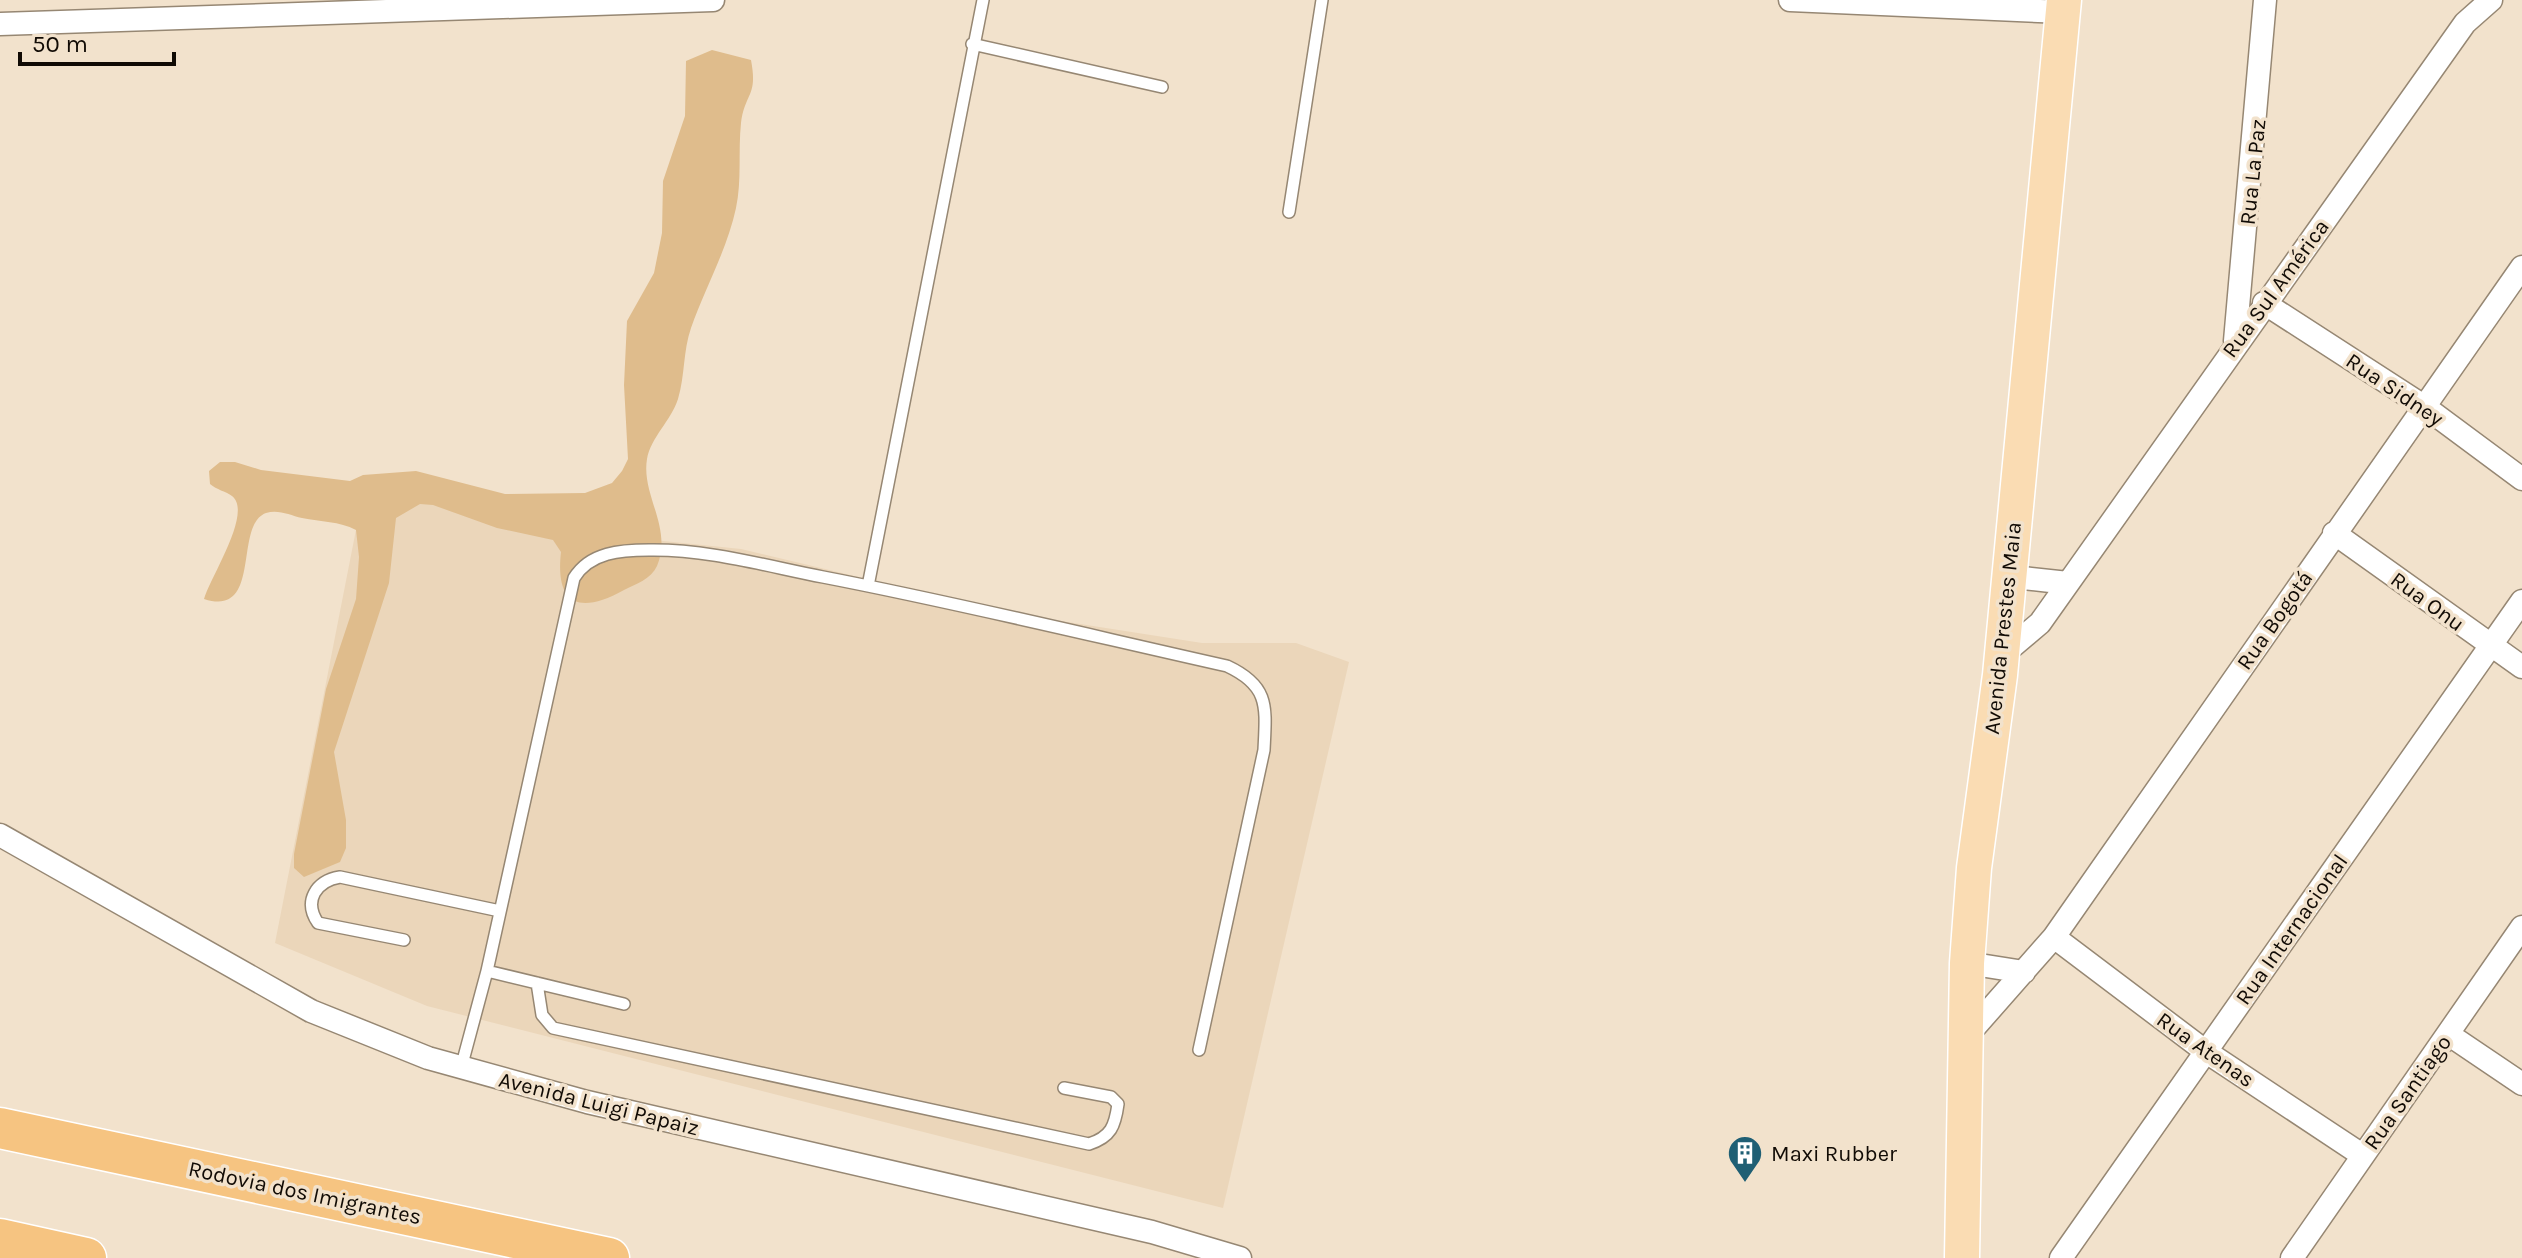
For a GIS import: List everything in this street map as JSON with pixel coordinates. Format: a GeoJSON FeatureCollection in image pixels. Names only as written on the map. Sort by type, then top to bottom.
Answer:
{"type":"FeatureCollection","features":[{"type":"Feature","properties":{"kind":"highway","name":"Rodovia dos Imigrantes"},"geometry":{"type":"LineString","coordinates":[[0,1128],[609,1258]]}},
{"type":"Feature","properties":{"kind":"highway"},"geometry":{"type":"LineString","coordinates":[[26,1247],[86,1258]]}},
{"type":"Feature","properties":{"kind":"main road","name":"Avenida Prestes Maia"},"geometry":{"type":"LineString","coordinates":[[1962,1258],[1967,963],[1974,868],[2001,656],[2063,6]]}},
{"type":"Feature","properties":{"kind":"street"},"geometry":{"type":"LineString","coordinates":[[0,24],[573,2],[713,0]]}},
{"type":"Feature","properties":{"kind":"street"},"geometry":{"type":"LineString","coordinates":[[1790,0],[2063,6]]}},
{"type":"Feature","properties":{"kind":"street","name":"Rua La Paz"},"geometry":{"type":"LineString","coordinates":[[2235,344],[2265,0]]}},
{"type":"Feature","properties":{"kind":"street","name":"Rua Sul América"},"geometry":{"type":"LineString","coordinates":[[2001,656],[2040,623],[2465,23],[2491,0]]}},
{"type":"Feature","properties":{"kind":"street","name":"Rua Bogotá"},"geometry":{"type":"LineString","coordinates":[[1965,1038],[2054,937],[2522,267]]}},
{"type":"Feature","properties":{"kind":"street","name":"Rua Sidney"},"geometry":{"type":"LineString","coordinates":[[2264,303],[2425,407],[2522,479]]}},
{"type":"Feature","properties":{"kind":"street","name":"Rua Onu"},"geometry":{"type":"LineString","coordinates":[[2334,533],[2522,667]]}},
{"type":"Feature","properties":{"kind":"street"},"geometry":{"type":"LineString","coordinates":[[2009,573],[2068,583]]}},
{"type":"Feature","properties":{"kind":"street","name":"Rua Internacional"},"geometry":{"type":"LineString","coordinates":[[2061,1258],[2522,601]]}},
{"type":"Feature","properties":{"kind":"street","name":"Avenida Luigi Papaiz"},"geometry":{"type":"LineString","coordinates":[[0,835],[311,1011],[428,1058],[587,1102],[1152,1232],[1240,1258]]}},
{"type":"Feature","properties":{"kind":"street","name":"Rua Santiago"},"geometry":{"type":"LineString","coordinates":[[2292,1258],[2522,927]]}},
{"type":"Feature","properties":{"kind":"street","name":"Rua Atenas"},"geometry":{"type":"LineString","coordinates":[[2054,937],[2205,1051],[2362,1155]]}},
{"type":"Feature","properties":{"kind":"street"},"geometry":{"type":"LineString","coordinates":[[1967,963],[2024,972]]}},
{"type":"Feature","properties":{"kind":"street"},"geometry":{"type":"LineString","coordinates":[[2448,1034],[2522,1084]]}},
{"type":"Feature","properties":{"kind":"lane"},"geometry":{"type":"LineString","coordinates":[[868,586],[983,0]]}},
{"type":"Feature","properties":{"kind":"lane"},"geometry":{"type":"LineString","coordinates":[[1289,212],[1322,0]]}},
{"type":"Feature","properties":{"kind":"lane"},"geometry":{"type":"LineString","coordinates":[[972,44],[1162,87]]}},
{"type":"Feature","properties":{"kind":"lane"},"geometry":{"type":"LineString","coordinates":[[461,1068],[487,971],[574,578],[581,565],[601,555],[629,551],[692,552],[868,586],[1227,666],[1249,676],[1261,692],[1266,711],[1264,750],[1199,1050]]}},
{"type":"Feature","properties":{"kind":"lane"},"geometry":{"type":"LineString","coordinates":[[404,940],[318,923],[313,916],[311,898],[317,887],[326,880],[340,877],[500,911]]}},
{"type":"Feature","properties":{"kind":"lane"},"geometry":{"type":"LineString","coordinates":[[487,971],[624,1004]]}},
{"type":"Feature","properties":{"kind":"lane"},"geometry":{"type":"LineString","coordinates":[[537,983],[542,1015],[553,1028],[1089,1144],[1106,1139],[1115,1123],[1118,1104],[1111,1097],[1064,1088]]}},
{"type":"Feature","properties":{"kind":"shaded area"},"geometry":{"type":"Polygon","coordinates":[[[712,50],[751,60],[753,81],[741,123],[739,187],[732,224],[691,328],[678,399],[647,459],[648,486],[661,538],[657,566],[638,583],[608,598],[583,603],[566,594],[560,570],[561,552],[553,540],[497,528],[433,505],[420,504],[396,518],[389,583],[334,752],[346,820],[346,848],[340,862],[304,877],[294,868],[294,854],[326,689],[356,599],[359,557],[356,530],[284,513],[266,513],[256,521],[241,583],[234,595],[222,601],[204,599],[237,516],[237,504],[232,496],[210,484],[209,471],[220,462],[235,462],[261,470],[350,481],[363,475],[416,471],[505,494],[585,493],[612,483],[628,459],[624,385],[627,321],[654,273],[662,233],[663,181],[685,116],[686,61],[712,50]]]}},
{"type":"Feature","properties":{"kind":"shaded area"},"geometry":{"type":"Polygon","coordinates":[[[364,489],[615,536],[741,549],[1010,613],[1202,643],[1296,643],[1349,662],[1223,1208],[427,1006],[275,943],[364,489]]]}},
{"type":"Feature","properties":{"kind":"place","name":"Maxi Rubber"},"geometry":{"type":"Point","coordinates":[1745,1184]}}]}
